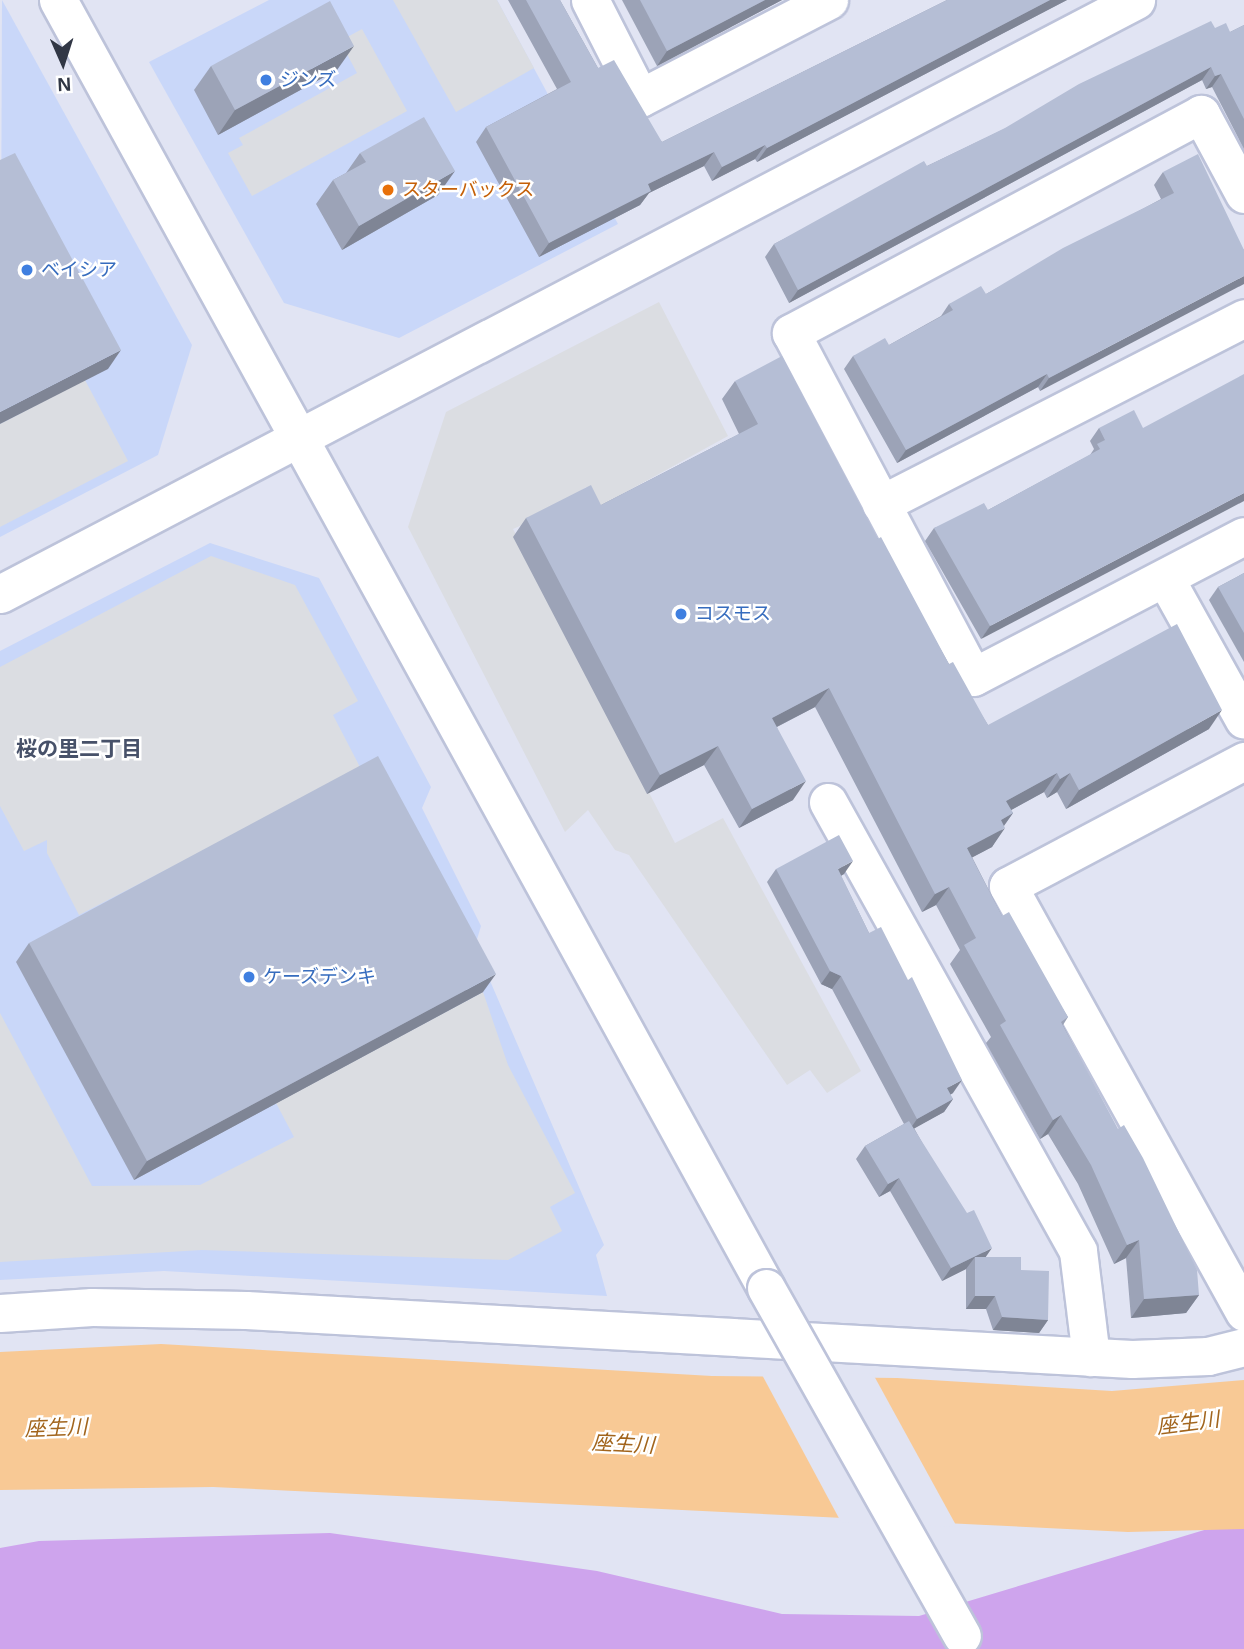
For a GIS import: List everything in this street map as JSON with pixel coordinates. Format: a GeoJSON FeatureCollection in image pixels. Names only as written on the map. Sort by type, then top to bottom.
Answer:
{"type":"FeatureCollection","features":[{"type":"Feature","properties":{"kind":"street"},"geometry":{"type":"LineString","coordinates":[[590,0],[640,98],[829,0]]}},
{"type":"Feature","properties":{"kind":"street"},"geometry":{"type":"LineString","coordinates":[[0,594],[1136,0]]}},
{"type":"Feature","properties":{"kind":"street"},"geometry":{"type":"LineString","coordinates":[[61,6],[766,1288],[965,1642]]}},
{"type":"Feature","properties":{"kind":"street"},"geometry":{"type":"LineString","coordinates":[[1244,194],[1201,114],[791,333],[973,677],[1244,536]]}},
{"type":"Feature","properties":{"kind":"street"},"geometry":{"type":"LineString","coordinates":[[881,505],[1244,318]]}},
{"type":"Feature","properties":{"kind":"street"},"geometry":{"type":"LineString","coordinates":[[1164,578],[1244,720]]}},
{"type":"Feature","properties":{"kind":"street"},"geometry":{"type":"LineString","coordinates":[[1244,761],[1008,886],[1244,1312]]}},
{"type":"Feature","properties":{"kind":"street"},"geometry":{"type":"LineString","coordinates":[[828,802],[1078,1251],[1091,1357]]}},
{"type":"Feature","properties":{"kind":"street"},"geometry":{"type":"LineString","coordinates":[[0,1313],[92,1307],[220,1309],[1091,1357],[1208,1356],[1244,1347]]}},
{"type":"Feature","properties":{"kind":"shaded area"},"geometry":{"type":"Polygon","coordinates":[[[2,0],[192,345],[158,455],[0,537],[2,0]]]}},
{"type":"Feature","properties":{"kind":"shaded area"},"geometry":{"type":"Polygon","coordinates":[[[269,0],[497,0],[618,224],[399,338],[284,303],[149,62],[269,0]]]}},
{"type":"Feature","properties":{"kind":"shaded area"},"geometry":{"type":"Polygon","coordinates":[[[393,0],[497,0],[534,68],[456,112],[393,0]]]}},
{"type":"Feature","properties":{"kind":"shaded area"},"geometry":{"type":"Polygon","coordinates":[[[362,29],[407,111],[252,196],[228,153],[243,145],[239,138],[357,73],[340,41],[362,29]]]}},
{"type":"Feature","properties":{"kind":"shaded area"},"geometry":{"type":"Polygon","coordinates":[[[659,302],[728,436],[597,508],[586,487],[548,514],[513,529],[675,843],[723,818],[861,1071],[827,1093],[810,1070],[787,1085],[629,855],[615,850],[588,810],[565,832],[408,527],[446,412],[659,302]]]}},
{"type":"Feature","properties":{"kind":"shaded area"},"geometry":{"type":"Polygon","coordinates":[[[85,380],[128,461],[0,527],[0,424],[85,380]]]}},
{"type":"Feature","properties":{"kind":"shaded area"},"geometry":{"type":"Polygon","coordinates":[[[210,543],[319,578],[431,787],[422,808],[481,926],[475,946],[604,1245],[596,1255],[607,1296],[164,1271],[0,1280],[0,651],[210,543]]]}},
{"type":"Feature","properties":{"kind":"shaded area"},"geometry":{"type":"Polygon","coordinates":[[[211,556],[295,585],[358,701],[333,715],[361,769],[79,915],[47,853],[47,840],[24,851],[0,806],[0,667],[211,556]]]}},
{"type":"Feature","properties":{"kind":"shaded area"},"geometry":{"type":"Polygon","coordinates":[[[483,992],[508,1065],[575,1193],[550,1207],[562,1231],[508,1260],[202,1250],[0,1262],[0,1013],[92,1186],[200,1185],[294,1137],[276,1103],[483,992]]]}},
{"type":"Feature","properties":{"kind":"shaded area"},"geometry":{"type":"Polygon","coordinates":[[[1244,1518],[1244,1649],[0,1649],[0,1548],[39,1541],[330,1533],[597,1571],[782,1614],[919,1616],[1244,1518]]]}},
{"type":"Feature","properties":{"kind":"water","name":"座生川"},"geometry":{"type":"Polygon","coordinates":[[[161,1344],[712,1376],[897,1378],[1112,1391],[1244,1380],[1244,1529],[1128,1532],[213,1487],[0,1490],[0,1352],[161,1344]]]}},
{"type":"Feature","properties":{"kind":"pier"},"geometry":{"type":"Polygon","coordinates":[[[761,1373],[873,1374],[957,1527],[841,1522],[761,1373]]]}},
{"type":"Feature","properties":{"kind":"building"},"geometry":{"type":"Polygon","coordinates":[[[526,0],[560,0],[598,68],[614,60],[662,142],[947,0],[1050,0],[767,148],[765,145],[722,167],[714,152],[648,184],[651,191],[549,243],[486,127],[571,82],[526,0]]]}},
{"type":"Feature","properties":{"kind":"building"},"geometry":{"type":"Polygon","coordinates":[[[640,0],[765,0],[667,51],[640,0]]]}},
{"type":"Feature","properties":{"kind":"building"},"geometry":{"type":"Polygon","coordinates":[[[330,1],[354,46],[235,110],[211,66],[330,1]]]}},
{"type":"Feature","properties":{"kind":"building"},"geometry":{"type":"Polygon","coordinates":[[[1211,21],[1215,28],[1226,23],[1230,32],[1244,25],[1244,119],[1221,74],[1215,76],[1211,67],[798,290],[774,244],[924,161],[927,166],[1005,128],[1079,84],[1211,21]]]}},
{"type":"Feature","properties":{"kind":"building","name":"スターバックス"},"geometry":{"type":"Polygon","coordinates":[[[424,117],[455,171],[359,226],[333,180],[366,162],[360,153],[424,117]]]}},
{"type":"Feature","properties":{"kind":"building","name":"ベイシア"},"geometry":{"type":"Polygon","coordinates":[[[15,153],[121,350],[0,412],[0,160],[15,153]]]}},
{"type":"Feature","properties":{"kind":"building"},"geometry":{"type":"Polygon","coordinates":[[[1198,154],[1244,250],[1244,276],[1049,378],[1047,374],[906,450],[853,356],[885,338],[889,345],[953,310],[949,304],[981,286],[986,294],[1063,248],[1174,193],[1163,172],[1198,154]]]}},
{"type":"Feature","properties":{"kind":"building"},"geometry":{"type":"Polygon","coordinates":[[[782,356],[878,539],[881,537],[949,664],[953,662],[988,725],[1177,624],[1222,710],[1079,790],[1070,773],[1060,779],[1057,773],[1006,801],[1013,813],[1001,820],[1005,828],[967,848],[1002,916],[1009,912],[1068,1017],[1061,1022],[1118,1129],[1124,1125],[1143,1158],[1197,1270],[1199,1295],[1144,1299],[1139,1240],[1127,1245],[1091,1165],[1061,1115],[1053,1120],[1000,1025],[1006,1021],[964,945],[976,938],[949,887],[935,894],[829,688],[772,718],[806,781],[752,809],[718,746],[660,775],[526,518],[591,485],[601,505],[758,424],[735,381],[782,356]]]}},
{"type":"Feature","properties":{"kind":"building"},"geometry":{"type":"Polygon","coordinates":[[[1244,374],[1244,493],[990,626],[934,528],[984,503],[988,510],[1100,449],[1097,444],[1105,440],[1099,428],[1134,410],[1143,428],[1244,374]]]}},
{"type":"Feature","properties":{"kind":"building"},"geometry":{"type":"Polygon","coordinates":[[[1244,573],[1244,633],[1218,587],[1244,573]]]}},
{"type":"Feature","properties":{"kind":"building","name":"ケーズデンキ"},"geometry":{"type":"Polygon","coordinates":[[[378,756],[496,974],[147,1161],[29,943],[378,756]]]}},
{"type":"Feature","properties":{"kind":"building"},"geometry":{"type":"Polygon","coordinates":[[[839,835],[853,861],[838,869],[869,933],[881,927],[908,980],[912,977],[962,1080],[947,1088],[953,1099],[917,1119],[841,976],[830,971],[776,869],[839,835]]]}},
{"type":"Feature","properties":{"kind":"building"},"geometry":{"type":"Polygon","coordinates":[[[909,1121],[967,1213],[974,1210],[992,1248],[951,1268],[899,1178],[888,1184],[865,1146],[909,1121]]]}},
{"type":"Feature","properties":{"kind":"building"},"geometry":{"type":"Polygon","coordinates":[[[975,1257],[1021,1257],[1021,1270],[1049,1271],[1048,1320],[1002,1317],[995,1296],[975,1296],[975,1257]]]}},
{"type":"Feature","properties":{"kind":"place","name":"ジンズ"},"geometry":{"type":"Point","coordinates":[266,80]}},
{"type":"Feature","properties":{"kind":"place","name":"スターバックス"},"geometry":{"type":"Point","coordinates":[388,190]}},
{"type":"Feature","properties":{"kind":"place","name":"ベイシア"},"geometry":{"type":"Point","coordinates":[27,270]}},
{"type":"Feature","properties":{"kind":"place","name":"コスモス"},"geometry":{"type":"Point","coordinates":[681,614]}},
{"type":"Feature","properties":{"kind":"place","name":"ケーズデンキ"},"geometry":{"type":"Point","coordinates":[249,977]}},
{"type":"Feature","properties":{"kind":"district","name":"桜の里二丁目"},"geometry":{"type":"Point","coordinates":[79,749]}}]}
